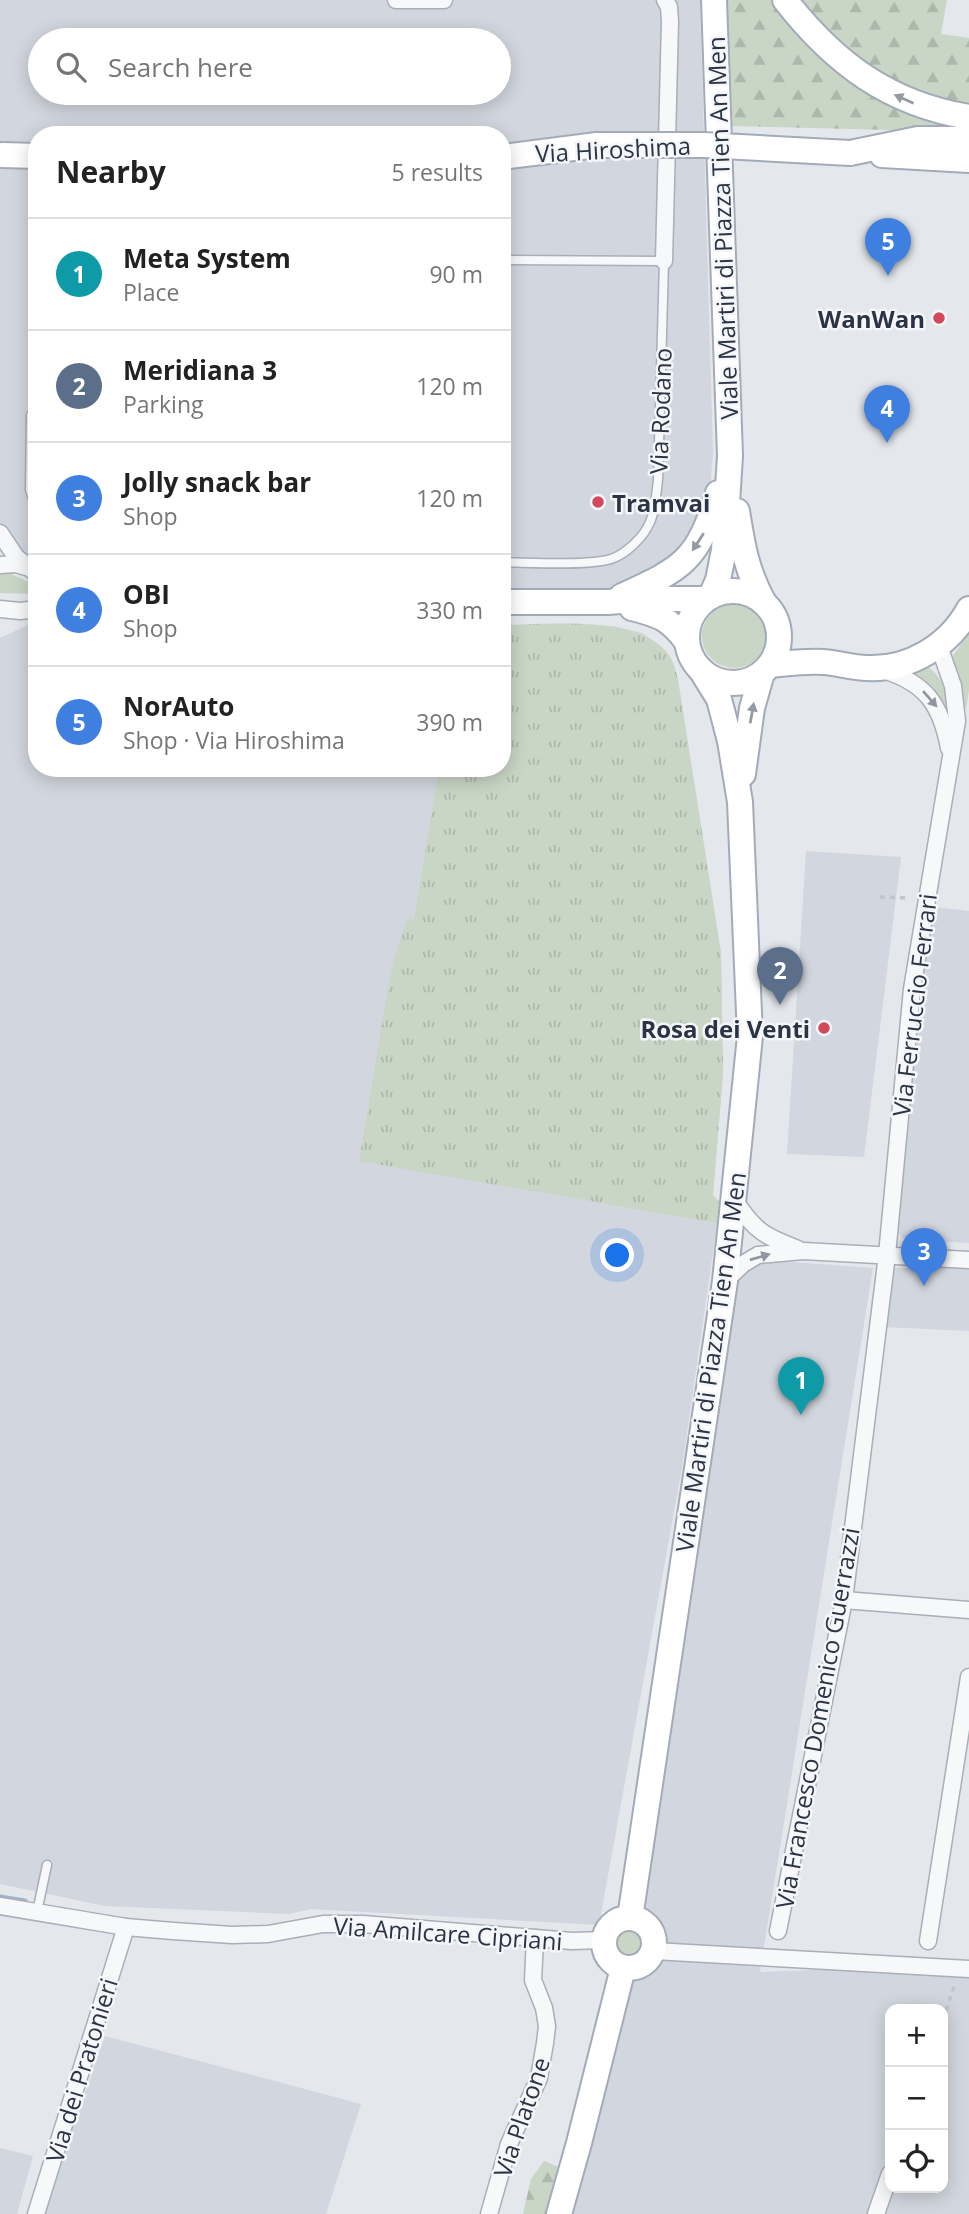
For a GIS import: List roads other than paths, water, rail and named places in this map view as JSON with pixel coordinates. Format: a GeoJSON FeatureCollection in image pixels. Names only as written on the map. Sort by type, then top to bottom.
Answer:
{"type":"FeatureCollection","features":[{"type":"Feature","properties":{"kind":"main road","name":"Viale Martiri di Piazza Tien An Men"},"geometry":{"type":"LineString","coordinates":[[714,0],[730,456],[743,553],[750,575],[764,603],[773,614],[778,628],[778,647],[766,669],[752,708],[740,802]]}},
{"type":"Feature","properties":{"kind":"main road"},"geometry":{"type":"LineString","coordinates":[[785,0],[819,39],[857,73],[914,103],[969,117]]}},
{"type":"Feature","properties":{"kind":"main road","name":"Via Hiroshima"},"geometry":{"type":"LineString","coordinates":[[511,156],[597,145],[704,145],[967,156]]}},
{"type":"Feature","properties":{"kind":"main road"},"geometry":{"type":"LineString","coordinates":[[2,155],[28,156]]}},
{"type":"Feature","properties":{"kind":"main road","name":"Viale Martiri di Piazza Tien An Men"},"geometry":{"type":"LineString","coordinates":[[630,1918],[726,1281],[750,1036],[740,802],[730,741],[719,699],[692,657],[687,642],[693,614],[708,598],[718,580],[724,550],[730,456]]}},
{"type":"Feature","properties":{"kind":"main road"},"geometry":{"type":"LineString","coordinates":[[608,602],[675,570],[685,561],[709,525],[730,456]]}},
{"type":"Feature","properties":{"kind":"main road"},"geometry":{"type":"LineString","coordinates":[[511,601],[608,602],[708,598],[734,591],[747,593],[764,603]]}},
{"type":"Feature","properties":{"kind":"main road"},"geometry":{"type":"LineString","coordinates":[[608,602],[661,616],[677,628],[687,642]]}},
{"type":"Feature","properties":{"kind":"main road"},"geometry":{"type":"LineString","coordinates":[[701,670],[712,678],[737,683],[750,680],[766,669],[801,661],[877,669],[911,661],[939,646],[961,623],[969,609]]}},
{"type":"Feature","properties":{"kind":"main road"},"geometry":{"type":"LineString","coordinates":[[778,628],[827,662]]}},
{"type":"Feature","properties":{"kind":"main road"},"geometry":{"type":"LineString","coordinates":[[630,1918],[638,1919],[650,1929],[655,1943],[654,1951],[650,1958],[638,1967],[623,1968],[611,1961],[606,1954],[604,1940],[611,1926],[617,1921],[630,1918]]}},
{"type":"Feature","properties":{"kind":"main road"},"geometry":{"type":"LineString","coordinates":[[559,2214],[623,1968]]}},
{"type":"Feature","properties":{"kind":"street"},"geometry":{"type":"LineString","coordinates":[[396,0],[444,0]]}},
{"type":"Feature","properties":{"kind":"street","name":"Via Rodano"},"geometry":{"type":"LineString","coordinates":[[664,261],[670,21],[669,7],[665,0]]}},
{"type":"Feature","properties":{"kind":"street"},"geometry":{"type":"LineString","coordinates":[[0,533],[16,557],[28,567]]}},
{"type":"Feature","properties":{"kind":"street"},"geometry":{"type":"LineString","coordinates":[[0,565],[16,564],[28,569]]}},
{"type":"Feature","properties":{"kind":"street"},"geometry":{"type":"LineString","coordinates":[[0,609],[28,611]]}},
{"type":"Feature","properties":{"kind":"street"},"geometry":{"type":"LineString","coordinates":[[0,621],[20,611]]}},
{"type":"Feature","properties":{"kind":"street","name":"Via Ferruccio Ferrari"},"geometry":{"type":"LineString","coordinates":[[887,1255],[912,989],[957,721],[953,686],[939,646]]}},
{"type":"Feature","properties":{"kind":"street","name":"Via Ferruccio Ferrari"},"geometry":{"type":"LineString","coordinates":[[877,669],[900,676],[920,688],[937,707],[946,730],[950,756]]}},
{"type":"Feature","properties":{"kind":"street"},"geometry":{"type":"LineString","coordinates":[[735,1200],[750,1224],[770,1238],[803,1251]]}},
{"type":"Feature","properties":{"kind":"street"},"geometry":{"type":"LineString","coordinates":[[726,1281],[743,1264],[758,1255],[803,1251],[969,1260]]}},
{"type":"Feature","properties":{"kind":"street","name":"Via Francesco Domenico Guerrazzi"},"geometry":{"type":"LineString","coordinates":[[778,1931],[844,1600],[887,1255]]}},
{"type":"Feature","properties":{"kind":"street"},"geometry":{"type":"LineString","coordinates":[[844,1600],[969,1610]]}},
{"type":"Feature","properties":{"kind":"street"},"geometry":{"type":"LineString","coordinates":[[928,1941],[969,1677]]}},
{"type":"Feature","properties":{"kind":"street","name":"Via Amilcare Cipriani"},"geometry":{"type":"LineString","coordinates":[[0,1906],[126,1927],[232,1935],[268,1934],[323,1924],[363,1924],[572,1941],[604,1940]]}},
{"type":"Feature","properties":{"kind":"street","name":"Via dei Pratonieri"},"geometry":{"type":"LineString","coordinates":[[36,2214],[126,1927]]}},
{"type":"Feature","properties":{"kind":"street","name":"Via Platone"},"geometry":{"type":"LineString","coordinates":[[489,2214],[509,2144],[539,2078],[545,2043],[547,2026],[544,2008],[533,1980],[535,1938]]}},
{"type":"Feature","properties":{"kind":"street"},"geometry":{"type":"LineString","coordinates":[[654,1951],[962,1973]]}},
{"type":"Feature","properties":{"kind":"street"},"geometry":{"type":"LineString","coordinates":[[876,2214],[885,2188]]}},
{"type":"Feature","properties":{"kind":"lane"},"geometry":{"type":"LineString","coordinates":[[511,260],[664,261]]}},
{"type":"Feature","properties":{"kind":"lane","name":"Via Rodano"},"geometry":{"type":"LineString","coordinates":[[511,562],[594,562],[612,559],[625,551],[649,526],[658,480],[664,261]]}},
{"type":"Feature","properties":{"kind":"lane"},"geometry":{"type":"LineString","coordinates":[[37,1912],[47,1865]]}},
{"type":"Feature","properties":{"kind":"waterway"},"geometry":{"type":"LineString","coordinates":[[0,1897],[25,1901]]}},
{"type":"Feature","properties":{"kind":"place","name":"NorAuto"},"geometry":{"type":"Point","coordinates":[888,276]}},
{"type":"Feature","properties":{"kind":"place","name":"WanWan"},"geometry":{"type":"Point","coordinates":[939,318]}},
{"type":"Feature","properties":{"kind":"place","name":"OBI"},"geometry":{"type":"Point","coordinates":[887,443]}},
{"type":"Feature","properties":{"kind":"place","name":"Tramvai"},"geometry":{"type":"Point","coordinates":[598,502]}},
{"type":"Feature","properties":{"kind":"place","name":"Meridiana 3"},"geometry":{"type":"Point","coordinates":[780,1005]}},
{"type":"Feature","properties":{"kind":"place","name":"Rosa dei Venti"},"geometry":{"type":"Point","coordinates":[824,1028]}},
{"type":"Feature","properties":{"kind":"place","name":"Jolly snack bar"},"geometry":{"type":"Point","coordinates":[924,1286]}},
{"type":"Feature","properties":{"kind":"place","name":"Meta System"},"geometry":{"type":"Point","coordinates":[801,1415]}}]}
